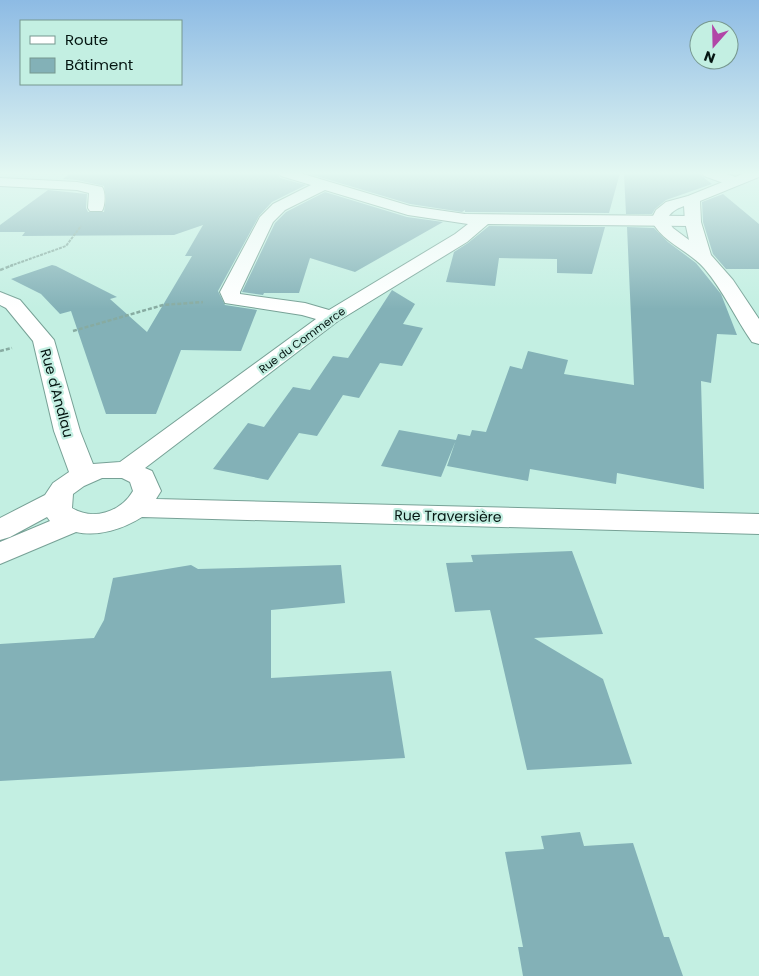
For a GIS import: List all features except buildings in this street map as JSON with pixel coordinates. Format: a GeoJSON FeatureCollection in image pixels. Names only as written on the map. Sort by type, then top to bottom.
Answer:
{"type":"FeatureCollection","features":[{"type":"Feature","properties":{"kind":"street"},"geometry":{"type":"LineString","coordinates":[[267,219],[230,292],[232,299],[304,309],[331,317]]}},
{"type":"Feature","properties":{"kind":"street"},"geometry":{"type":"LineString","coordinates":[[472,219],[691,221],[697,234],[703,258]]}},
{"type":"Feature","properties":{"kind":"street","name":"Rue du Commerce"},"geometry":{"type":"LineString","coordinates":[[126,470],[331,317],[461,238],[483,220]]}},
{"type":"Feature","properties":{"kind":"street"},"geometry":{"type":"LineString","coordinates":[[659,220],[668,234],[703,258],[723,282],[759,338]]}},
{"type":"Feature","properties":{"kind":"street","name":"Rue d'Andlau"},"geometry":{"type":"LineString","coordinates":[[0,298],[13,304],[43,340],[66,431],[83,474]]}},
{"type":"Feature","properties":{"kind":"street"},"geometry":{"type":"LineString","coordinates":[[0,530],[65,511],[89,525],[118,519],[137,508],[147,491],[142,477],[126,470],[101,470],[83,474],[63,489],[65,511]]}},
{"type":"Feature","properties":{"kind":"street","name":"Rue Traversière"},"geometry":{"type":"LineString","coordinates":[[137,508],[759,524]]}},
{"type":"Feature","properties":{"kind":"street"},"geometry":{"type":"LineString","coordinates":[[0,554],[65,511]]}},
{"type":"Feature","properties":{"kind":"path"},"geometry":{"type":"LineString","coordinates":[[0,270],[66,246],[88,219]]}},
{"type":"Feature","properties":{"kind":"path"},"geometry":{"type":"LineString","coordinates":[[43,340],[163,305],[232,299]]}}]}
